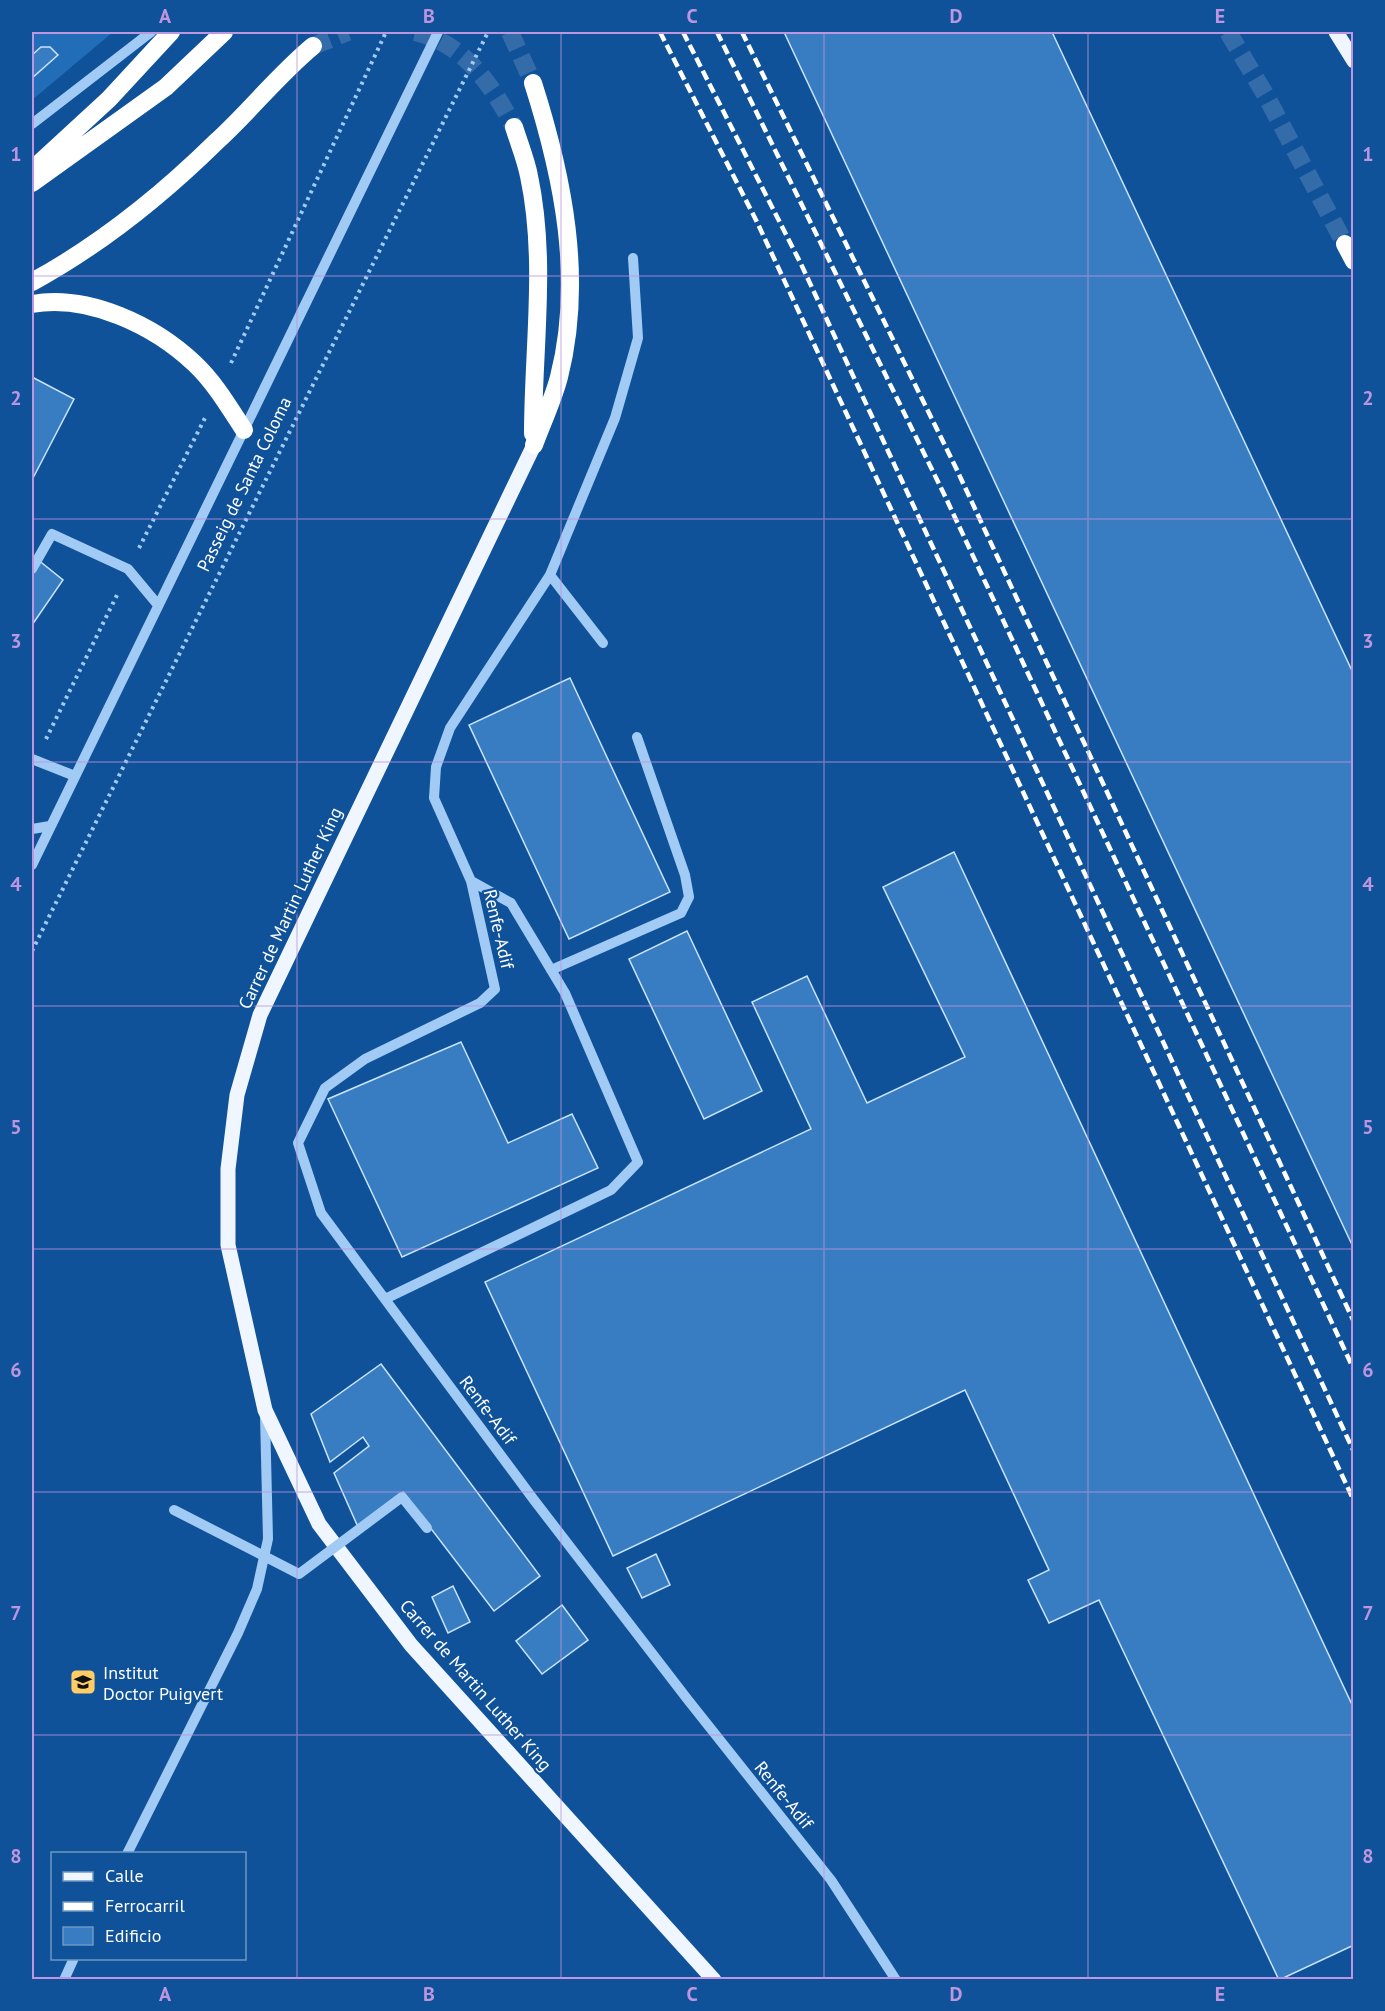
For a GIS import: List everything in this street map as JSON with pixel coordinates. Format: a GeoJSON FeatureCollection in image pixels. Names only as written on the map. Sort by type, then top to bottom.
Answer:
{"type":"FeatureCollection","features":[{"type":"Feature","properties":{"kind":"highway"},"geometry":{"type":"LineString","coordinates":[[32,171],[109,99],[171,32]]}},
{"type":"Feature","properties":{"kind":"highway"},"geometry":{"type":"LineString","coordinates":[[32,183],[166,87],[224,32]]}},
{"type":"Feature","properties":{"kind":"highway"},"geometry":{"type":"LineString","coordinates":[[32,282],[88,247],[185,172],[268,87],[313,46]]}},
{"type":"Feature","properties":{"kind":"highway"},"geometry":{"type":"LineString","coordinates":[[533,83],[553,144],[571,247],[567,341],[559,378],[534,445]]}},
{"type":"Feature","properties":{"kind":"highway"},"geometry":{"type":"LineString","coordinates":[[514,128],[529,175],[536,225],[538,289],[533,370],[534,445]]}},
{"type":"Feature","properties":{"kind":"highway"},"geometry":{"type":"LineString","coordinates":[[1345,244],[1353,261]]}},
{"type":"Feature","properties":{"kind":"highway"},"geometry":{"type":"LineString","coordinates":[[32,304],[61,302],[87,304],[111,310],[131,321],[194,362],[219,390],[244,430]]}},
{"type":"Feature","properties":{"kind":"main road"},"geometry":{"type":"LineString","coordinates":[[1336,32],[1353,61]]}},
{"type":"Feature","properties":{"kind":"main road","name":"Carrer de Martin Luther King"},"geometry":{"type":"LineString","coordinates":[[534,445],[292,943],[260,1015],[237,1095],[228,1169],[228,1245],[265,1410],[319,1524],[411,1645],[714,1980]]}},
{"type":"Feature","properties":{"kind":"street"},"geometry":{"type":"LineString","coordinates":[[32,124],[151,32]]}},
{"type":"Feature","properties":{"kind":"street","name":"Passeig de Santa Coloma"},"geometry":{"type":"LineString","coordinates":[[32,865],[438,32]]}},
{"type":"Feature","properties":{"kind":"street"},"geometry":{"type":"LineString","coordinates":[[385,1299],[611,1190],[638,1162],[565,993],[511,903],[471,881],[435,798],[436,767],[450,728],[550,575],[615,418],[638,338],[633,258]]}},
{"type":"Feature","properties":{"kind":"street"},"geometry":{"type":"LineString","coordinates":[[32,570],[52,534],[128,569],[158,604]]}},
{"type":"Feature","properties":{"kind":"street"},"geometry":{"type":"LineString","coordinates":[[550,575],[603,643]]}},
{"type":"Feature","properties":{"kind":"street"},"geometry":{"type":"LineString","coordinates":[[551,970],[681,913],[689,897],[686,874],[637,737]]}},
{"type":"Feature","properties":{"kind":"street"},"geometry":{"type":"LineString","coordinates":[[32,759],[75,776]]}},
{"type":"Feature","properties":{"kind":"street"},"geometry":{"type":"LineString","coordinates":[[32,829],[50,826]]}},
{"type":"Feature","properties":{"kind":"street","name":"Renfe-Adif"},"geometry":{"type":"LineString","coordinates":[[471,881],[495,988],[480,1002],[365,1059],[325,1088],[298,1143],[321,1213],[534,1500],[831,1880],[896,1980]]}},
{"type":"Feature","properties":{"kind":"street"},"geometry":{"type":"LineString","coordinates":[[128,1852],[238,1633],[257,1589],[268,1539],[265,1410]]}},
{"type":"Feature","properties":{"kind":"street"},"geometry":{"type":"LineString","coordinates":[[174,1510],[299,1574],[402,1497],[427,1528]]}},
{"type":"Feature","properties":{"kind":"street"},"geometry":{"type":"LineString","coordinates":[[64,1980],[74,1960]]}},
{"type":"Feature","properties":{"kind":"path"},"geometry":{"type":"LineString","coordinates":[[231,365],[386,32]]}},
{"type":"Feature","properties":{"kind":"path","name":"Passeig de Santa Coloma"},"geometry":{"type":"LineString","coordinates":[[32,951],[488,32]]}},
{"type":"Feature","properties":{"kind":"path"},"geometry":{"type":"LineString","coordinates":[[145,538],[192,443]]}},
{"type":"Feature","properties":{"kind":"path"},"geometry":{"type":"LineString","coordinates":[[48,735],[118,592]]}},
{"type":"Feature","properties":{"kind":"shaded area"},"geometry":{"type":"Polygon","coordinates":[[[32,32],[113,32],[32,100],[32,32]]]}},
{"type":"Feature","properties":{"kind":"building"},"geometry":{"type":"Polygon","coordinates":[[[784,32],[1052,32],[1354,675],[1354,1249],[784,32]]]}},
{"type":"Feature","properties":{"kind":"building"},"geometry":{"type":"Polygon","coordinates":[[[41,47],[50,47],[58,55],[32,78],[32,55],[41,47]]]}},
{"type":"Feature","properties":{"kind":"building"},"geometry":{"type":"Polygon","coordinates":[[[32,377],[74,399],[32,480],[32,377]]]}},
{"type":"Feature","properties":{"kind":"building"},"geometry":{"type":"Polygon","coordinates":[[[32,555],[63,580],[32,625],[32,555]]]}},
{"type":"Feature","properties":{"kind":"building"},"geometry":{"type":"Polygon","coordinates":[[[570,678],[670,892],[569,939],[469,725],[570,678]]]}},
{"type":"Feature","properties":{"kind":"building"},"geometry":{"type":"Polygon","coordinates":[[[954,852],[1354,1709],[1354,1945],[1279,1980],[1099,1600],[1049,1623],[1028,1580],[1049,1570],[965,1390],[613,1556],[485,1282],[811,1129],[752,1002],[807,976],[867,1103],[965,1057],[883,887],[954,852]]]}},
{"type":"Feature","properties":{"kind":"building"},"geometry":{"type":"Polygon","coordinates":[[[687,931],[762,1091],[704,1119],[629,959],[687,931]]]}},
{"type":"Feature","properties":{"kind":"building"},"geometry":{"type":"Polygon","coordinates":[[[461,1042],[508,1143],[572,1114],[598,1168],[402,1257],[328,1099],[461,1042]]]}},
{"type":"Feature","properties":{"kind":"building"},"geometry":{"type":"Polygon","coordinates":[[[381,1364],[540,1576],[494,1611],[403,1492],[358,1527],[334,1473],[369,1446],[363,1437],[330,1462],[311,1414],[381,1364]]]}},
{"type":"Feature","properties":{"kind":"building"},"geometry":{"type":"Polygon","coordinates":[[[656,1554],[670,1585],[642,1598],[627,1568],[656,1554]]]}},
{"type":"Feature","properties":{"kind":"building"},"geometry":{"type":"Polygon","coordinates":[[[453,1586],[470,1622],[448,1633],[432,1597],[453,1586]]]}},
{"type":"Feature","properties":{"kind":"building"},"geometry":{"type":"Polygon","coordinates":[[[562,1605],[588,1640],[542,1674],[516,1641],[562,1605]]]}},
{"type":"Feature","properties":{"kind":"tunnel"},"geometry":{"type":"LineString","coordinates":[[313,46],[348,32]]}},
{"type":"Feature","properties":{"kind":"tunnel"},"geometry":{"type":"LineString","coordinates":[[415,32],[448,46],[475,68],[496,96],[514,127]]}},
{"type":"Feature","properties":{"kind":"tunnel"},"geometry":{"type":"LineString","coordinates":[[510,32],[533,83]]}},
{"type":"Feature","properties":{"kind":"tunnel"},"geometry":{"type":"LineString","coordinates":[[1228,32],[1265,94],[1345,244]]}},
{"type":"Feature","properties":{"kind":"railway"},"geometry":{"type":"LineString","coordinates":[[660,32],[757,222],[1354,1501]]}},
{"type":"Feature","properties":{"kind":"railway"},"geometry":{"type":"LineString","coordinates":[[683,32],[801,264],[1354,1452]]}},
{"type":"Feature","properties":{"kind":"railway"},"geometry":{"type":"LineString","coordinates":[[717,32],[944,494],[1354,1370]]}},
{"type":"Feature","properties":{"kind":"railway"},"geometry":{"type":"LineString","coordinates":[[742,32],[956,468],[1354,1322]]}},
{"type":"Feature","properties":{"kind":"place","name":"Institut Doctor Puigvert"},"geometry":{"type":"Point","coordinates":[83,1682]}}]}
